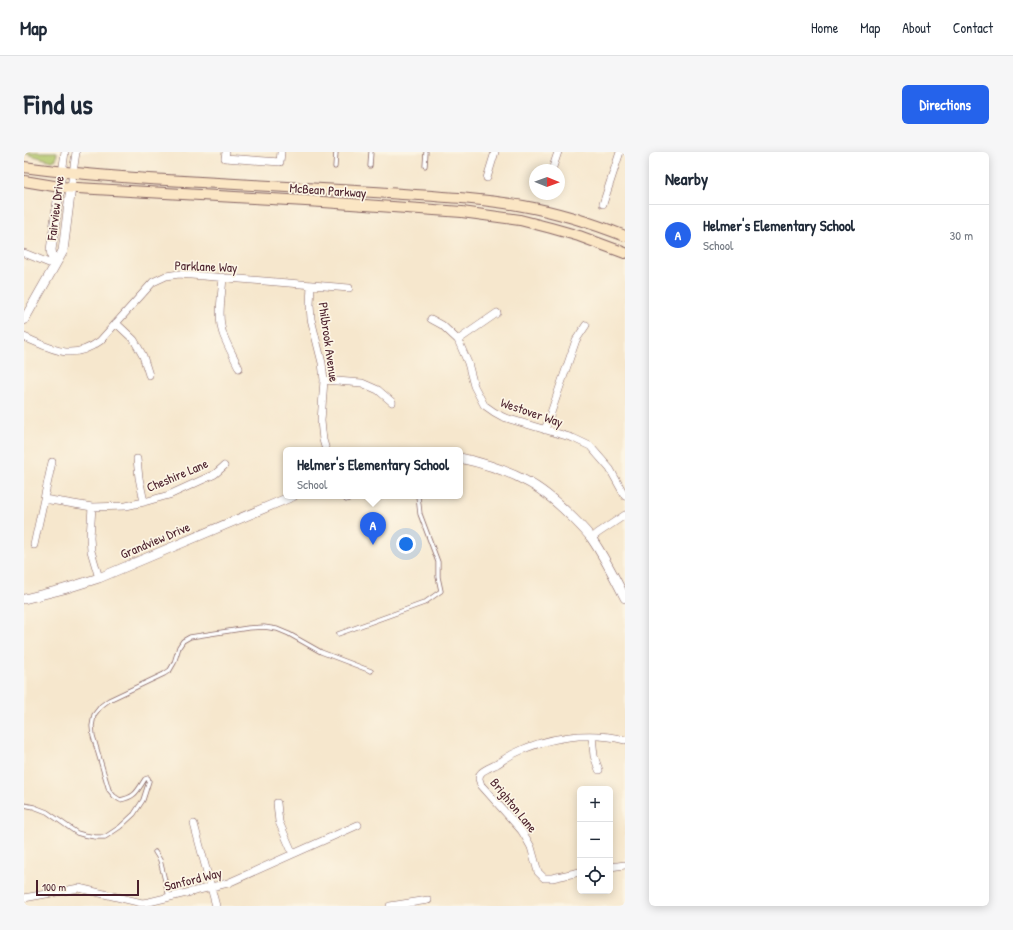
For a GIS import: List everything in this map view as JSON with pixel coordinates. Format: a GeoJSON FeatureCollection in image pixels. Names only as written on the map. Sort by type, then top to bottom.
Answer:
{"type":"FeatureCollection","features":[{"type":"Feature","properties":{"kind":"main road","name":"McBean Parkway"},"geometry":{"type":"LineString","coordinates":[[24,167],[73,173],[463,198],[523,206],[558,214],[625,236]]}},
{"type":"Feature","properties":{"kind":"main road","name":"McBean Parkway"},"geometry":{"type":"LineString","coordinates":[[24,181],[60,187],[462,212],[520,220],[545,226],[579,236],[625,253]]}},
{"type":"Feature","properties":{"kind":"street","name":"Fairview Drive"},"geometry":{"type":"LineString","coordinates":[[54,265],[51,250],[65,152]]}},
{"type":"Feature","properties":{"kind":"street","name":"Fairview Drive"},"geometry":{"type":"LineString","coordinates":[[24,320],[63,251],[76,152]]}},
{"type":"Feature","properties":{"kind":"street"},"geometry":{"type":"LineString","coordinates":[[226,152],[226,158],[280,162],[281,152]]}},
{"type":"Feature","properties":{"kind":"street"},"geometry":{"type":"LineString","coordinates":[[487,178],[495,152]]}},
{"type":"Feature","properties":{"kind":"street"},"geometry":{"type":"LineString","coordinates":[[554,164],[558,152]]}},
{"type":"Feature","properties":{"kind":"street"},"geometry":{"type":"LineString","coordinates":[[603,204],[620,152]]}},
{"type":"Feature","properties":{"kind":"street"},"geometry":{"type":"LineString","coordinates":[[24,253],[54,265]]}},
{"type":"Feature","properties":{"kind":"street","name":"Parklane Way"},"geometry":{"type":"LineString","coordinates":[[24,337],[59,352],[68,353],[92,347],[100,341],[153,282],[166,276],[179,274],[349,288]]}},
{"type":"Feature","properties":{"kind":"street"},"geometry":{"type":"LineString","coordinates":[[223,277],[220,310],[222,333],[239,368]]}},
{"type":"Feature","properties":{"kind":"street","name":"Philbrook Avenue"},"geometry":{"type":"LineString","coordinates":[[311,285],[311,319],[322,363],[324,380],[321,421],[325,447]]}},
{"type":"Feature","properties":{"kind":"street"},"geometry":{"type":"LineString","coordinates":[[458,340],[497,313]]}},
{"type":"Feature","properties":{"kind":"street","name":"Westover Way"},"geometry":{"type":"LineString","coordinates":[[431,319],[442,325],[458,340],[468,363],[474,386],[484,405],[503,417],[573,438],[590,446],[610,469],[625,496]]}},
{"type":"Feature","properties":{"kind":"street"},"geometry":{"type":"LineString","coordinates":[[116,323],[134,340],[143,356],[148,375]]}},
{"type":"Feature","properties":{"kind":"street"},"geometry":{"type":"LineString","coordinates":[[546,430],[576,340],[586,325]]}},
{"type":"Feature","properties":{"kind":"street"},"geometry":{"type":"LineString","coordinates":[[324,380],[362,383],[378,390],[392,402]]}},
{"type":"Feature","properties":{"kind":"street"},"geometry":{"type":"LineString","coordinates":[[137,459],[138,478],[144,502]]}},
{"type":"Feature","properties":{"kind":"street"},"geometry":{"type":"LineString","coordinates":[[463,459],[500,469],[527,481],[569,513],[592,538],[625,598]]}},
{"type":"Feature","properties":{"kind":"street"},"geometry":{"type":"LineString","coordinates":[[34,545],[52,462]]}},
{"type":"Feature","properties":{"kind":"street","name":"Cheshire Lane"},"geometry":{"type":"LineString","coordinates":[[44,499],[92,507],[126,506],[169,495],[215,474],[224,466]]}},
{"type":"Feature","properties":{"kind":"street","name":"Grandview Drive"},"geometry":{"type":"LineString","coordinates":[[24,599],[64,590],[99,578],[286,499]]}},
{"type":"Feature","properties":{"kind":"street"},"geometry":{"type":"LineString","coordinates":[[92,507],[90,537],[91,551],[99,578]]}},
{"type":"Feature","properties":{"kind":"street"},"geometry":{"type":"LineString","coordinates":[[592,538],[625,515]]}},
{"type":"Feature","properties":{"kind":"street"},"geometry":{"type":"LineString","coordinates":[[599,770],[594,756],[592,736],[606,736],[625,740]]}},
{"type":"Feature","properties":{"kind":"street","name":"Brighton Lane"},"geometry":{"type":"LineString","coordinates":[[577,873],[552,878],[544,878],[538,872],[531,847],[526,838],[511,818],[481,785],[479,779],[481,774],[512,755],[527,748],[549,741],[571,737],[592,736]]}},
{"type":"Feature","properties":{"kind":"street"},"geometry":{"type":"LineString","coordinates":[[277,803],[279,822],[293,854]]}},
{"type":"Feature","properties":{"kind":"street"},"geometry":{"type":"LineString","coordinates":[[194,824],[216,906]]}},
{"type":"Feature","properties":{"kind":"street","name":"Sanford Way"},"geometry":{"type":"LineString","coordinates":[[24,898],[79,888],[142,902],[149,902],[228,883],[358,825]]}},
{"type":"Feature","properties":{"kind":"street"},"geometry":{"type":"LineString","coordinates":[[613,867],[625,865]]}},
{"type":"Feature","properties":{"kind":"street"},"geometry":{"type":"LineString","coordinates":[[390,906],[428,900]]}},
{"type":"Feature","properties":{"kind":"lane"},"geometry":{"type":"LineString","coordinates":[[335,167],[336,152]]}},
{"type":"Feature","properties":{"kind":"lane"},"geometry":{"type":"LineString","coordinates":[[370,166],[371,152]]}},
{"type":"Feature","properties":{"kind":"lane"},"geometry":{"type":"LineString","coordinates":[[425,166],[426,152]]}},
{"type":"Feature","properties":{"kind":"lane"},"geometry":{"type":"LineString","coordinates":[[338,634],[424,603],[441,591],[438,577],[438,562],[420,514],[418,499]]}},
{"type":"Feature","properties":{"kind":"lane"},"geometry":{"type":"LineString","coordinates":[[24,805],[47,812],[77,833],[95,838],[105,836],[120,827],[134,814],[143,800],[149,781],[148,778],[135,794],[129,798],[120,800],[114,796],[109,790],[93,736],[92,726],[94,715],[101,706],[109,700],[170,670],[183,641],[190,637],[248,628],[264,627],[277,629],[321,652],[370,671]]}},
{"type":"Feature","properties":{"kind":"lane"},"geometry":{"type":"LineString","coordinates":[[155,852],[160,860],[169,897]]}},
{"type":"Feature","properties":{"kind":"green space"},"geometry":{"type":"Polygon","coordinates":[[[24,152],[57,152],[56,159],[52,161],[24,152]]]}},
{"type":"Feature","properties":{"kind":"place","name":"Helmer's Elementary School"},"geometry":{"type":"Point","coordinates":[373,545]}}]}
